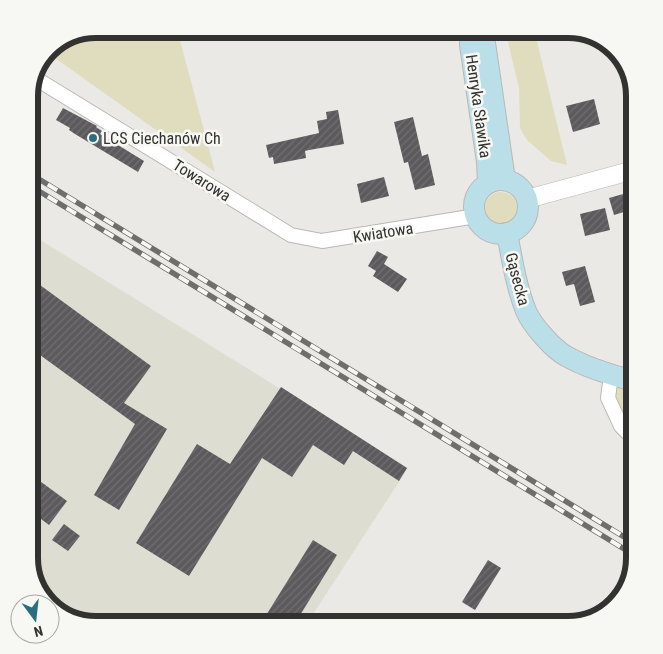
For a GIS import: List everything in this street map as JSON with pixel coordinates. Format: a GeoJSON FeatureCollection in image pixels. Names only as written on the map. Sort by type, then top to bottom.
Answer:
{"type":"FeatureCollection","features":[{"type":"Feature","properties":{"kind":"main road","name":"Henryka Sławika"},"geometry":{"type":"LineString","coordinates":[[470,38],[487,162],[496,182]]}},
{"type":"Feature","properties":{"kind":"main road","name":"Henryka Sławika"},"geometry":{"type":"LineString","coordinates":[[483,38],[496,182]]}},
{"type":"Feature","properties":{"kind":"main road"},"geometry":{"type":"LineString","coordinates":[[496,182],[517,186],[527,199],[527,212],[524,220],[520,226],[507,233],[492,232],[480,223],[474,209],[477,194],[496,182]]}},
{"type":"Feature","properties":{"kind":"main road","name":"Gąsecka"},"geometry":{"type":"LineString","coordinates":[[507,233],[518,286],[527,313],[543,335],[565,356],[610,375],[626,379]]}},
{"type":"Feature","properties":{"kind":"street","name":"Towarowa"},"geometry":{"type":"LineString","coordinates":[[39,80],[291,235]]}},
{"type":"Feature","properties":{"kind":"street"},"geometry":{"type":"LineString","coordinates":[[527,199],[626,172]]}},
{"type":"Feature","properties":{"kind":"street","name":"Kwiatowa"},"geometry":{"type":"LineString","coordinates":[[291,235],[322,241],[476,216]]}},
{"type":"Feature","properties":{"kind":"street"},"geometry":{"type":"LineString","coordinates":[[610,375],[608,398],[621,426],[626,431]]}},
{"type":"Feature","properties":{"kind":"shaded area"},"geometry":{"type":"Polygon","coordinates":[[[179,38],[215,172],[52,56],[63,47],[84,39],[179,38]]]}},
{"type":"Feature","properties":{"kind":"shaded area"},"geometry":{"type":"Polygon","coordinates":[[[507,38],[536,38],[567,165],[551,161],[527,140],[520,128],[519,88],[507,38]]]}},
{"type":"Feature","properties":{"kind":"shaded area"},"geometry":{"type":"Polygon","coordinates":[[[501,192],[507,193],[512,197],[516,202],[516,214],[512,219],[507,223],[501,224],[495,223],[490,219],[486,214],[485,208],[486,202],[490,197],[495,193],[501,192]]]}},
{"type":"Feature","properties":{"kind":"shaded area"},"geometry":{"type":"Polygon","coordinates":[[[38,239],[408,468],[312,616],[84,615],[60,605],[60,594],[50,594],[45,588],[38,566],[38,239]]]}},
{"type":"Feature","properties":{"kind":"shaded area"},"geometry":{"type":"Polygon","coordinates":[[[611,375],[626,379],[626,431],[621,426],[611,375]]]}},
{"type":"Feature","properties":{"kind":"building"},"geometry":{"type":"Polygon","coordinates":[[[594,99],[600,124],[573,132],[566,106],[594,99]]]}},
{"type":"Feature","properties":{"kind":"building","name":"LCS Ciechanów Ch"},"geometry":{"type":"Polygon","coordinates":[[[63,108],[97,126],[102,131],[100,134],[144,161],[138,172],[75,134],[69,130],[70,128],[56,120],[63,108]]]}},
{"type":"Feature","properties":{"kind":"building"},"geometry":{"type":"Polygon","coordinates":[[[338,110],[344,144],[305,151],[306,158],[274,164],[273,157],[269,158],[266,145],[319,133],[317,121],[327,119],[326,112],[338,110]]]}},
{"type":"Feature","properties":{"kind":"building"},"geometry":{"type":"Polygon","coordinates":[[[413,117],[422,156],[428,154],[435,185],[415,190],[408,162],[404,163],[394,122],[413,117]]]}},
{"type":"Feature","properties":{"kind":"building"},"geometry":{"type":"Polygon","coordinates":[[[384,177],[389,196],[361,203],[357,184],[384,177]]]}},
{"type":"Feature","properties":{"kind":"building"},"geometry":{"type":"Polygon","coordinates":[[[626,193],[626,211],[614,215],[609,198],[626,193]]]}},
{"type":"Feature","properties":{"kind":"building"},"geometry":{"type":"Polygon","coordinates":[[[605,208],[610,230],[585,236],[580,214],[605,208]]]}},
{"type":"Feature","properties":{"kind":"building"},"geometry":{"type":"Polygon","coordinates":[[[377,251],[388,257],[384,264],[407,279],[398,292],[373,276],[376,271],[368,266],[377,251]]]}},
{"type":"Feature","properties":{"kind":"building"},"geometry":{"type":"Polygon","coordinates":[[[585,266],[595,302],[580,306],[574,284],[566,286],[562,272],[585,266]]]}},
{"type":"Feature","properties":{"kind":"building"},"geometry":{"type":"Polygon","coordinates":[[[38,284],[151,366],[124,403],[167,429],[119,510],[94,495],[135,424],[38,354],[38,284]]]}},
{"type":"Feature","properties":{"kind":"building"},"geometry":{"type":"Polygon","coordinates":[[[281,387],[407,468],[399,481],[353,451],[344,465],[313,445],[292,477],[262,458],[189,576],[136,543],[197,444],[230,464],[281,387]]]}},
{"type":"Feature","properties":{"kind":"building"},"geometry":{"type":"Polygon","coordinates":[[[38,480],[67,501],[49,525],[38,517],[38,480]]]}},
{"type":"Feature","properties":{"kind":"building"},"geometry":{"type":"Polygon","coordinates":[[[64,524],[80,536],[68,551],[52,540],[64,524]]]}},
{"type":"Feature","properties":{"kind":"building"},"geometry":{"type":"Polygon","coordinates":[[[313,540],[337,555],[300,616],[266,616],[313,540]]]}},
{"type":"Feature","properties":{"kind":"building"},"geometry":{"type":"Polygon","coordinates":[[[488,560],[501,568],[475,610],[462,602],[488,560]]]}},
{"type":"Feature","properties":{"kind":"railway"},"geometry":{"type":"LineString","coordinates":[[38,179],[626,538]]}},
{"type":"Feature","properties":{"kind":"railway"},"geometry":{"type":"LineString","coordinates":[[38,191],[626,550]]}},
{"type":"Feature","properties":{"kind":"place","name":"LCS Ciechanów Ch"},"geometry":{"type":"Point","coordinates":[93,138]}}]}
